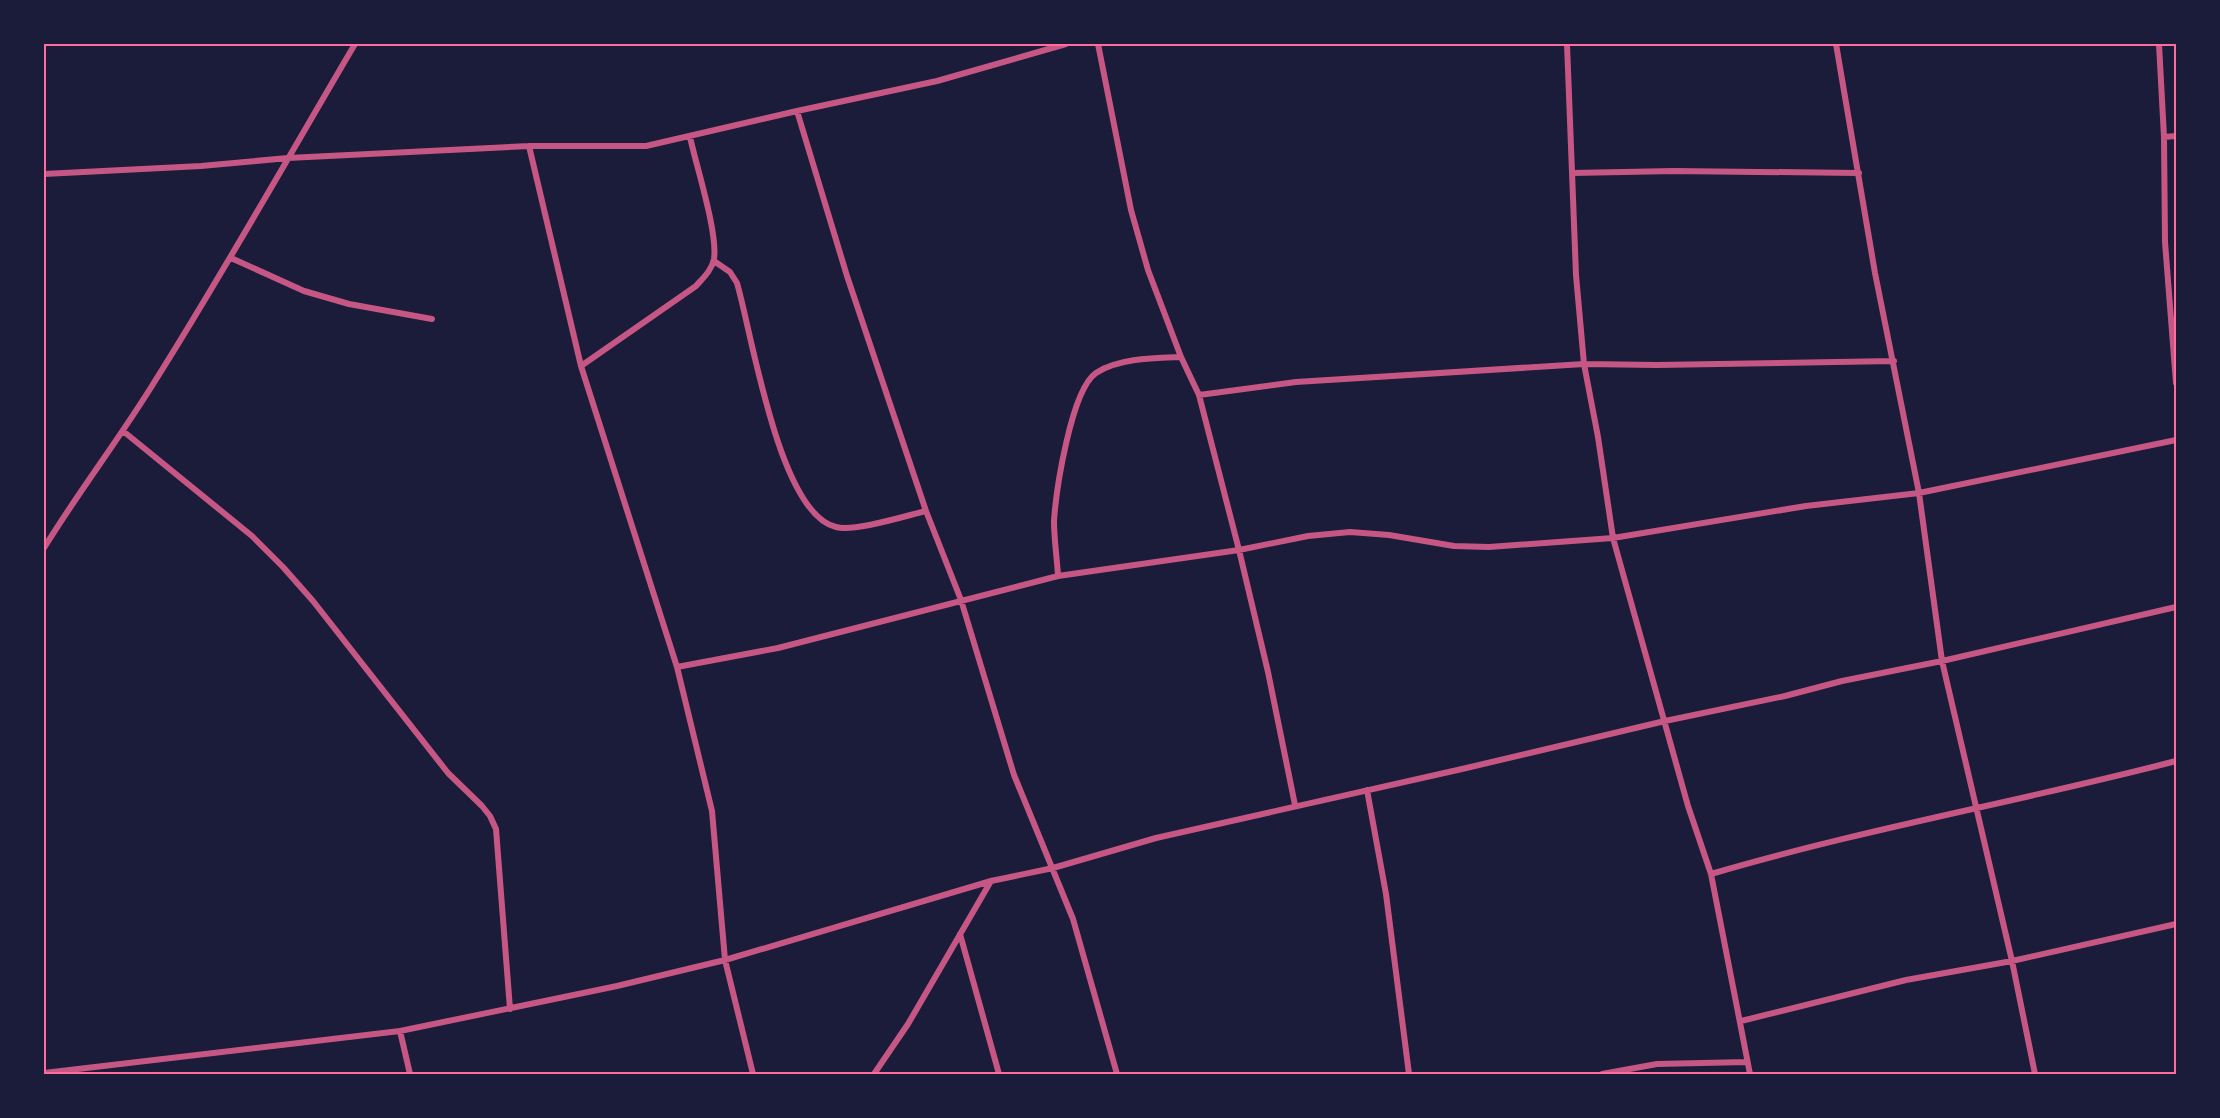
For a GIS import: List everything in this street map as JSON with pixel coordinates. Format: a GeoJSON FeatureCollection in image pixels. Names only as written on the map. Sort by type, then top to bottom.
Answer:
{"type":"FeatureCollection","features":[{"type":"Feature","properties":{"kind":"street"},"geometry":{"type":"LineString","coordinates":[[44,548],[123,431],[231,258],[356,44]]}},
{"type":"Feature","properties":{"kind":"street"},"geometry":{"type":"LineString","coordinates":[[44,174],[201,166],[288,158],[529,146],[646,146],[938,81],[1065,44]]}},
{"type":"Feature","properties":{"kind":"street"},"geometry":{"type":"LineString","coordinates":[[1098,44],[1131,210],[1148,270],[1181,357],[1199,395],[1268,672],[1295,805]]}},
{"type":"Feature","properties":{"kind":"street"},"geometry":{"type":"LineString","coordinates":[[1566,44],[1576,275],[1584,364],[1598,437],[1613,538],[1688,806],[1711,874],[1750,1074]]}},
{"type":"Feature","properties":{"kind":"street"},"geometry":{"type":"LineString","coordinates":[[1836,44],[1875,273],[1919,493],[1941,661],[2012,961],[2036,1074]]}},
{"type":"Feature","properties":{"kind":"street"},"geometry":{"type":"LineString","coordinates":[[2159,44],[2164,137],[2165,242],[2176,383]]}},
{"type":"Feature","properties":{"kind":"street"},"geometry":{"type":"LineString","coordinates":[[797,111],[847,276],[926,511],[961,600],[1014,775],[1073,919],[1117,1074]]}},
{"type":"Feature","properties":{"kind":"street"},"geometry":{"type":"LineString","coordinates":[[2164,137],[2176,136]]}},
{"type":"Feature","properties":{"kind":"street"},"geometry":{"type":"LineString","coordinates":[[580,366],[696,286],[707,274],[714,261],[714,247],[690,137]]}},
{"type":"Feature","properties":{"kind":"street"},"geometry":{"type":"LineString","coordinates":[[529,146],[580,366],[677,667],[712,811],[725,960],[753,1074]]}},
{"type":"Feature","properties":{"kind":"street"},"geometry":{"type":"LineString","coordinates":[[1572,173],[1685,171],[1859,173]]}},
{"type":"Feature","properties":{"kind":"street"},"geometry":{"type":"LineString","coordinates":[[231,258],[304,291],[350,304],[432,319]]}},
{"type":"Feature","properties":{"kind":"street"},"geometry":{"type":"LineString","coordinates":[[714,261],[730,272],[737,283],[769,413],[787,468],[810,509],[822,521],[836,528],[853,527],[926,511]]}},
{"type":"Feature","properties":{"kind":"street"},"geometry":{"type":"LineString","coordinates":[[1058,576],[1054,522],[1060,473],[1069,432],[1082,391],[1095,373],[1119,364],[1145,358],[1181,357]]}},
{"type":"Feature","properties":{"kind":"street"},"geometry":{"type":"LineString","coordinates":[[1199,395],[1296,382],[1584,364],[1894,362]]}},
{"type":"Feature","properties":{"kind":"street"},"geometry":{"type":"LineString","coordinates":[[123,431],[252,536],[283,567],[448,773],[490,816],[496,830],[510,1010]]}},
{"type":"Feature","properties":{"kind":"street"},"geometry":{"type":"LineString","coordinates":[[677,667],[778,648],[1058,576],[1239,550],[1308,536],[1350,532],[1389,535],[1455,546],[1489,547],[1613,538],[1806,506],[1919,493],[2176,440]]}},
{"type":"Feature","properties":{"kind":"street"},"geometry":{"type":"LineString","coordinates":[[44,1073],[400,1031],[510,1010],[725,960],[991,881],[1053,868],[1156,838],[2176,607]]}},
{"type":"Feature","properties":{"kind":"street"},"geometry":{"type":"LineString","coordinates":[[1711,874],[1786,853],[2080,786],[2176,761]]}},
{"type":"Feature","properties":{"kind":"street"},"geometry":{"type":"LineString","coordinates":[[1367,790],[1386,894],[1409,1074]]}},
{"type":"Feature","properties":{"kind":"street"},"geometry":{"type":"LineString","coordinates":[[874,1074],[908,1024],[991,881]]}},
{"type":"Feature","properties":{"kind":"street"},"geometry":{"type":"LineString","coordinates":[[1741,1021],[1906,980],[2012,961],[2176,924]]}},
{"type":"Feature","properties":{"kind":"street"},"geometry":{"type":"LineString","coordinates":[[960,934],[999,1074]]}},
{"type":"Feature","properties":{"kind":"street"},"geometry":{"type":"LineString","coordinates":[[400,1031],[410,1074]]}},
{"type":"Feature","properties":{"kind":"street"},"geometry":{"type":"LineString","coordinates":[[1602,1074],[1657,1064],[1747,1062]]}}]}
